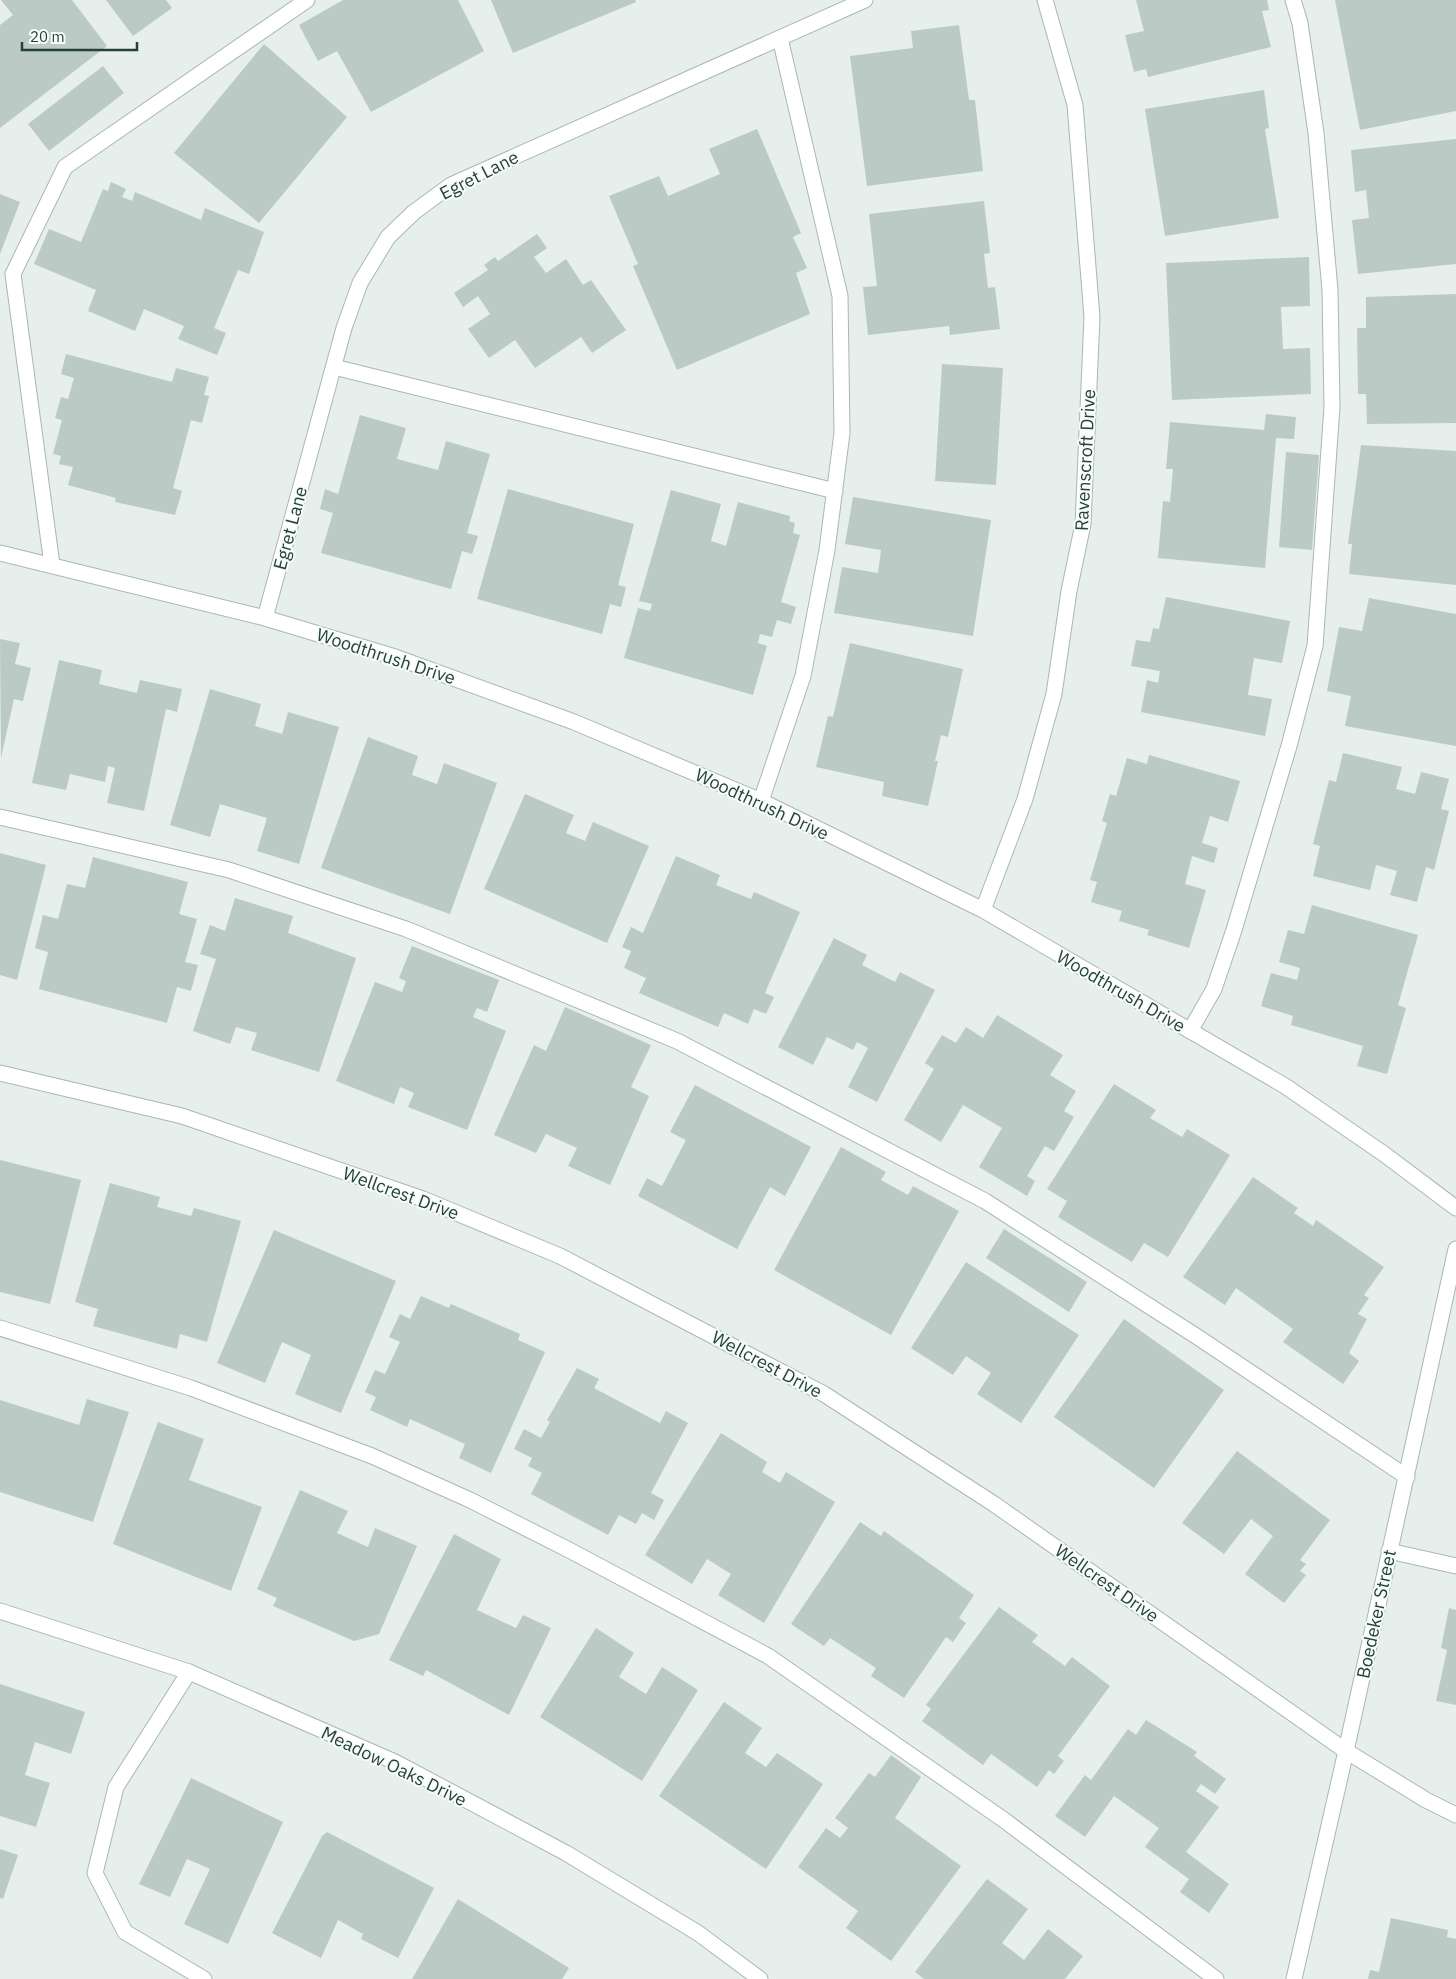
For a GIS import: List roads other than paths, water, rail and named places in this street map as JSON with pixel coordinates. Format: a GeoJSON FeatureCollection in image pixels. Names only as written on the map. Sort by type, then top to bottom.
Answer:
{"type":"FeatureCollection","features":[{"type":"Feature","properties":{"kind":"street"},"geometry":{"type":"LineString","coordinates":[[52,565],[13,274],[65,167],[307,0]]}},
{"type":"Feature","properties":{"kind":"street","name":"Egret Lane"},"geometry":{"type":"LineString","coordinates":[[266,618],[344,328],[360,283],[388,237],[414,212],[451,185],[865,0]]}},
{"type":"Feature","properties":{"kind":"street","name":"Ravenscroft Drive"},"geometry":{"type":"LineString","coordinates":[[983,910],[1025,799],[1054,694],[1069,591],[1083,524],[1092,317],[1075,105],[1045,0]]}},
{"type":"Feature","properties":{"kind":"street"},"geometry":{"type":"LineString","coordinates":[[1190,1031],[1214,989],[1234,930],[1289,746],[1315,646],[1332,407],[1330,290],[1316,133],[1300,23],[1293,0]]}},
{"type":"Feature","properties":{"kind":"street"},"geometry":{"type":"LineString","coordinates":[[761,801],[803,676],[827,550],[842,433],[840,296],[780,38]]}},
{"type":"Feature","properties":{"kind":"street"},"geometry":{"type":"LineString","coordinates":[[334,367],[835,491]]}},
{"type":"Feature","properties":{"kind":"street","name":"Woodthrush Drive"},"geometry":{"type":"LineString","coordinates":[[0,553],[266,618],[395,657],[574,722],[761,801],[983,910],[1285,1086],[1384,1154],[1456,1208]]}},
{"type":"Feature","properties":{"kind":"street"},"geometry":{"type":"LineString","coordinates":[[0,817],[229,870],[406,929],[677,1041],[986,1200],[1196,1336],[1406,1477]]}},
{"type":"Feature","properties":{"kind":"street","name":"Wellcrest Drive"},"geometry":{"type":"LineString","coordinates":[[0,1073],[182,1116],[423,1199],[560,1256],[824,1394],[994,1504],[1346,1751],[1426,1800],[1456,1815]]}},
{"type":"Feature","properties":{"kind":"street","name":"Boedeker Street"},"geometry":{"type":"LineString","coordinates":[[1294,1979],[1456,1249]]}},
{"type":"Feature","properties":{"kind":"street"},"geometry":{"type":"LineString","coordinates":[[0,1328],[190,1388],[372,1456],[470,1500],[742,1642],[768,1656],[1004,1820],[1216,1979]]}},
{"type":"Feature","properties":{"kind":"street"},"geometry":{"type":"LineString","coordinates":[[1389,1551],[1456,1566]]}},
{"type":"Feature","properties":{"kind":"street","name":"Meadow Oaks Drive"},"geometry":{"type":"LineString","coordinates":[[0,1610],[189,1672],[395,1762],[558,1848],[698,1933],[760,1979]]}},
{"type":"Feature","properties":{"kind":"street"},"geometry":{"type":"LineString","coordinates":[[189,1672],[116,1788],[95,1873],[125,1932],[204,1979]]}}]}
